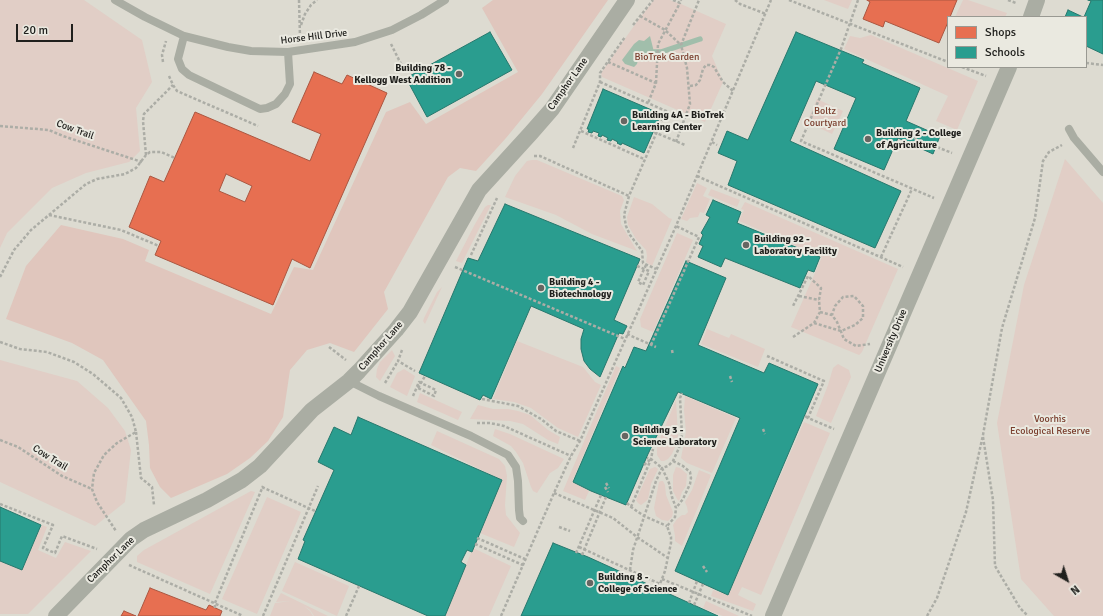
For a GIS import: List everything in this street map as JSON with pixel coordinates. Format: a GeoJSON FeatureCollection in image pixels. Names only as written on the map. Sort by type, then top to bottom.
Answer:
{"type":"FeatureCollection","features":[{"type":"Feature","properties":{"kind":"street","name":"Camphor Lane"},"geometry":{"type":"LineString","coordinates":[[56,616],[131,539],[144,530],[207,500],[242,480],[260,466],[312,410],[349,381],[396,330],[410,312],[479,190],[532,133],[552,109],[627,0]]}},
{"type":"Feature","properties":{"kind":"street"},"geometry":{"type":"LineString","coordinates":[[1031,16],[1037,0]]}},
{"type":"Feature","properties":{"kind":"street","name":"University Drive"},"geometry":{"type":"LineString","coordinates":[[773,616],[1010,68]]}},
{"type":"Feature","properties":{"kind":"lane","name":"Horse Hill Drive"},"geometry":{"type":"LineString","coordinates":[[115,0],[144,17],[184,36],[236,49],[288,52],[362,40],[392,30],[421,15],[445,0]]}},
{"type":"Feature","properties":{"kind":"lane"},"geometry":{"type":"LineString","coordinates":[[184,36],[178,59],[182,68],[189,75],[260,109],[276,104],[285,94],[290,84],[288,52]]}},
{"type":"Feature","properties":{"kind":"lane"},"geometry":{"type":"LineString","coordinates":[[1069,129],[1074,138],[1103,172]]}},
{"type":"Feature","properties":{"kind":"lane"},"geometry":{"type":"LineString","coordinates":[[349,381],[508,455],[516,467],[520,518],[523,521]]}},
{"type":"Feature","properties":{"kind":"path"},"geometry":{"type":"LineString","coordinates":[[293,37],[300,37],[299,0]]}},
{"type":"Feature","properties":{"kind":"path"},"geometry":{"type":"LineString","coordinates":[[300,28],[305,14],[311,5],[317,0]]}},
{"type":"Feature","properties":{"kind":"path"},"geometry":{"type":"LineString","coordinates":[[632,26],[653,0]]}},
{"type":"Feature","properties":{"kind":"path"},"geometry":{"type":"LineString","coordinates":[[648,103],[656,83],[658,44],[680,1],[673,0]]}},
{"type":"Feature","properties":{"kind":"path"},"geometry":{"type":"LineString","coordinates":[[681,45],[699,0]]}},
{"type":"Feature","properties":{"kind":"path"},"geometry":{"type":"LineString","coordinates":[[735,0],[740,4],[766,14]]}},
{"type":"Feature","properties":{"kind":"path"},"geometry":{"type":"LineString","coordinates":[[501,616],[554,493],[571,456],[580,441],[624,339],[676,226],[771,0]]}},
{"type":"Feature","properties":{"kind":"path"},"geometry":{"type":"LineString","coordinates":[[788,0],[947,62]]}},
{"type":"Feature","properties":{"kind":"path"},"geometry":{"type":"LineString","coordinates":[[858,0],[841,50],[800,141],[934,198]]}},
{"type":"Feature","properties":{"kind":"path"},"geometry":{"type":"LineString","coordinates":[[1008,0],[1016,3]]}},
{"type":"Feature","properties":{"kind":"path"},"geometry":{"type":"LineString","coordinates":[[640,16],[665,30],[681,45],[690,86],[690,104],[676,142]]}},
{"type":"Feature","properties":{"kind":"path"},"geometry":{"type":"LineString","coordinates":[[573,148],[600,82],[600,73],[628,32]]}},
{"type":"Feature","properties":{"kind":"path"},"geometry":{"type":"LineString","coordinates":[[391,43],[405,72]]}},
{"type":"Feature","properties":{"kind":"path"},"geometry":{"type":"LineString","coordinates":[[608,62],[656,83]]}},
{"type":"Feature","properties":{"kind":"path"},"geometry":{"type":"LineString","coordinates":[[1087,63],[1103,65]]}},
{"type":"Feature","properties":{"kind":"path"},"geometry":{"type":"LineString","coordinates":[[690,86],[696,85],[700,80],[703,69],[710,65],[714,67],[723,82],[733,91]]}},
{"type":"Feature","properties":{"kind":"path"},"geometry":{"type":"LineString","coordinates":[[965,68],[986,76]]}},
{"type":"Feature","properties":{"kind":"path"},"geometry":{"type":"LineString","coordinates":[[600,82],[666,111],[644,159],[629,196],[624,214],[626,226],[630,235],[642,251],[642,261],[646,265],[656,269]]}},
{"type":"Feature","properties":{"kind":"path"},"geometry":{"type":"LineString","coordinates":[[146,155],[142,121],[144,114],[173,85]]}},
{"type":"Feature","properties":{"kind":"path","name":"Cow Trail"},"geometry":{"type":"LineString","coordinates":[[0,126],[49,130],[142,162]]}},
{"type":"Feature","properties":{"kind":"path"},"geometry":{"type":"LineString","coordinates":[[581,131],[644,159]]}},
{"type":"Feature","properties":{"kind":"path"},"geometry":{"type":"LineString","coordinates":[[654,132],[684,145]]}},
{"type":"Feature","properties":{"kind":"path"},"geometry":{"type":"LineString","coordinates":[[914,138],[952,153]]}},
{"type":"Feature","properties":{"kind":"path"},"geometry":{"type":"LineString","coordinates":[[927,616],[937,598],[966,512],[983,435],[1002,328],[1035,218],[1043,160],[1049,152],[1074,138]]}},
{"type":"Feature","properties":{"kind":"path"},"geometry":{"type":"LineString","coordinates":[[712,142],[717,144]]}},
{"type":"Feature","properties":{"kind":"path"},"geometry":{"type":"LineString","coordinates":[[0,277],[14,250],[31,230],[86,184],[97,179],[124,174],[136,168],[150,152],[161,152],[175,158]]}},
{"type":"Feature","properties":{"kind":"path"},"geometry":{"type":"LineString","coordinates":[[531,155],[540,156],[629,196]]}},
{"type":"Feature","properties":{"kind":"path"},"geometry":{"type":"LineString","coordinates":[[697,176],[904,268]]}},
{"type":"Feature","properties":{"kind":"path"},"geometry":{"type":"LineString","coordinates":[[881,257],[912,189]]}},
{"type":"Feature","properties":{"kind":"path"},"geometry":{"type":"LineString","coordinates":[[472,255],[499,193]]}},
{"type":"Feature","properties":{"kind":"path"},"geometry":{"type":"LineString","coordinates":[[48,215],[121,230],[159,246]]}},
{"type":"Feature","properties":{"kind":"path"},"geometry":{"type":"LineString","coordinates":[[651,345],[699,237],[676,226]]}},
{"type":"Feature","properties":{"kind":"path"},"geometry":{"type":"LineString","coordinates":[[637,266],[649,271],[643,285],[638,282],[646,265]]}},
{"type":"Feature","properties":{"kind":"path"},"geometry":{"type":"LineString","coordinates":[[463,270],[624,339]]}},
{"type":"Feature","properties":{"kind":"path"},"geometry":{"type":"LineString","coordinates":[[793,336],[814,323],[820,312],[819,300],[821,288],[808,276],[794,306]]}},
{"type":"Feature","properties":{"kind":"path"},"geometry":{"type":"LineString","coordinates":[[799,296],[819,300]]}},
{"type":"Feature","properties":{"kind":"path"},"geometry":{"type":"LineString","coordinates":[[814,323],[841,331],[855,325],[863,318],[863,306],[854,296],[842,297],[834,306],[832,315],[841,331],[844,339],[856,346],[870,344]]}},
{"type":"Feature","properties":{"kind":"path"},"geometry":{"type":"LineString","coordinates":[[820,312],[832,315]]}},
{"type":"Feature","properties":{"kind":"path"},"geometry":{"type":"LineString","coordinates":[[627,334],[656,347]]}},
{"type":"Feature","properties":{"kind":"path"},"geometry":{"type":"LineString","coordinates":[[0,343],[20,349],[47,352],[74,362],[93,374],[121,398],[132,417],[136,432],[141,478],[152,487],[155,509]]}},
{"type":"Feature","properties":{"kind":"path"},"geometry":{"type":"LineString","coordinates":[[329,347],[349,362]]}},
{"type":"Feature","properties":{"kind":"path"},"geometry":{"type":"LineString","coordinates":[[379,396],[398,361],[402,347]]}},
{"type":"Feature","properties":{"kind":"path"},"geometry":{"type":"LineString","coordinates":[[672,350],[673,355]]}},
{"type":"Feature","properties":{"kind":"path"},"geometry":{"type":"LineString","coordinates":[[767,356],[824,381],[808,418]]}},
{"type":"Feature","properties":{"kind":"path"},"geometry":{"type":"LineString","coordinates":[[398,361],[415,371]]}},
{"type":"Feature","properties":{"kind":"path"},"geometry":{"type":"LineString","coordinates":[[407,409],[419,382],[436,390],[434,396],[418,388],[425,376]]}},
{"type":"Feature","properties":{"kind":"path"},"geometry":{"type":"LineString","coordinates":[[730,376],[732,382]]}},
{"type":"Feature","properties":{"kind":"path"},"geometry":{"type":"LineString","coordinates":[[662,468],[668,466],[673,461],[679,448],[682,435],[680,398],[682,393]]}},
{"type":"Feature","properties":{"kind":"path"},"geometry":{"type":"LineString","coordinates":[[482,399],[518,406],[541,419],[556,431],[580,441]]}},
{"type":"Feature","properties":{"kind":"path"},"geometry":{"type":"LineString","coordinates":[[805,416],[834,429]]}},
{"type":"Feature","properties":{"kind":"path"},"geometry":{"type":"LineString","coordinates":[[460,432],[466,420],[472,423],[490,423],[514,430],[571,456]]}},
{"type":"Feature","properties":{"kind":"path"},"geometry":{"type":"LineString","coordinates":[[763,429],[765,434]]}},
{"type":"Feature","properties":{"kind":"path"},"geometry":{"type":"LineString","coordinates":[[118,534],[97,502],[92,489],[94,473],[104,455],[117,443],[136,432]]}},
{"type":"Feature","properties":{"kind":"path"},"geometry":{"type":"LineString","coordinates":[[983,435],[993,500],[995,566],[1020,608],[1028,616]]}},
{"type":"Feature","properties":{"kind":"path","name":"Cow Trail"},"geometry":{"type":"LineString","coordinates":[[0,440],[18,447],[62,476],[92,489]]}},
{"type":"Feature","properties":{"kind":"path"},"geometry":{"type":"LineString","coordinates":[[631,507],[651,459],[653,449]]}},
{"type":"Feature","properties":{"kind":"path"},"geometry":{"type":"LineString","coordinates":[[648,454],[651,459],[662,468],[669,483],[676,508],[675,517],[667,526]]}},
{"type":"Feature","properties":{"kind":"path"},"geometry":{"type":"LineString","coordinates":[[647,458],[651,459]]}},
{"type":"Feature","properties":{"kind":"path"},"geometry":{"type":"LineString","coordinates":[[644,465],[651,459]]}},
{"type":"Feature","properties":{"kind":"path"},"geometry":{"type":"LineString","coordinates":[[673,461],[683,466],[690,472],[691,478],[690,484],[683,499],[676,508]]}},
{"type":"Feature","properties":{"kind":"path"},"geometry":{"type":"LineString","coordinates":[[630,570],[633,550],[637,537],[662,468]]}},
{"type":"Feature","properties":{"kind":"path"},"geometry":{"type":"LineString","coordinates":[[215,608],[215,603],[265,480]]}},
{"type":"Feature","properties":{"kind":"path"},"geometry":{"type":"LineString","coordinates":[[606,483],[609,488]]}},
{"type":"Feature","properties":{"kind":"path"},"geometry":{"type":"LineString","coordinates":[[263,616],[318,486]]}},
{"type":"Feature","properties":{"kind":"path"},"geometry":{"type":"LineString","coordinates":[[605,486],[608,492]]}},
{"type":"Feature","properties":{"kind":"path"},"geometry":{"type":"LineString","coordinates":[[263,487],[315,511]]}},
{"type":"Feature","properties":{"kind":"path"},"geometry":{"type":"LineString","coordinates":[[554,493],[613,518],[637,537],[668,558]]}},
{"type":"Feature","properties":{"kind":"path"},"geometry":{"type":"LineString","coordinates":[[576,553],[601,495]]}},
{"type":"Feature","properties":{"kind":"path"},"geometry":{"type":"LineString","coordinates":[[582,555],[606,497]]}},
{"type":"Feature","properties":{"kind":"path"},"geometry":{"type":"LineString","coordinates":[[579,547],[660,584],[668,558],[671,537],[667,526],[644,516],[627,503]]}},
{"type":"Feature","properties":{"kind":"path"},"geometry":{"type":"LineString","coordinates":[[0,504],[53,524],[43,548],[55,552],[62,536],[102,551]]}},
{"type":"Feature","properties":{"kind":"path"},"geometry":{"type":"LineString","coordinates":[[559,527],[570,531]]}},
{"type":"Feature","properties":{"kind":"path"},"geometry":{"type":"LineString","coordinates":[[477,538],[525,559]]}},
{"type":"Feature","properties":{"kind":"path"},"geometry":{"type":"LineString","coordinates":[[475,544],[523,566]]}},
{"type":"Feature","properties":{"kind":"path"},"geometry":{"type":"LineString","coordinates":[[123,562],[243,616]]}},
{"type":"Feature","properties":{"kind":"path"},"geometry":{"type":"LineString","coordinates":[[703,566],[707,572]]}},
{"type":"Feature","properties":{"kind":"path"},"geometry":{"type":"LineString","coordinates":[[662,579],[752,616]]}},
{"type":"Feature","properties":{"kind":"path"},"geometry":{"type":"LineString","coordinates":[[689,603],[697,581]]}},
{"type":"Feature","properties":{"kind":"path"},"geometry":{"type":"LineString","coordinates":[[694,605],[703,584]]}},
{"type":"Feature","properties":{"kind":"path"},"geometry":{"type":"LineString","coordinates":[[346,616],[359,586]]}},
{"type":"Feature","properties":{"kind":"shaded area"},"geometry":{"type":"Polygon","coordinates":[[[0,0],[1103,0],[1103,616],[0,616],[0,0]]]}},
{"type":"Feature","properties":{"kind":"shaded area"},"geometry":{"type":"Polygon","coordinates":[[[493,0],[608,0],[542,94],[506,138],[476,171],[460,168],[448,177],[384,292],[388,309],[354,352],[330,343],[307,350],[290,370],[283,417],[268,441],[250,458],[227,474],[171,498],[160,487],[150,468],[146,421],[103,360],[72,343],[6,319],[26,266],[61,225],[123,239],[149,250],[145,261],[271,314],[294,267],[313,270],[386,112],[410,102],[426,124],[518,72],[482,8],[493,0]]]}},
{"type":"Feature","properties":{"kind":"shaded area"},"geometry":{"type":"Polygon","coordinates":[[[650,36],[654,52],[640,57],[634,67],[625,64],[622,60],[634,44],[639,40],[644,41],[650,36]]]}},
{"type":"Feature","properties":{"kind":"green space"},"geometry":{"type":"Polygon","coordinates":[[[0,0],[84,0],[142,40],[152,82],[136,108],[140,151],[129,162],[86,173],[52,188],[7,233],[0,248],[0,0]]]}},
{"type":"Feature","properties":{"kind":"green space","name":"BioTrek Garden"},"geometry":{"type":"Polygon","coordinates":[[[654,0],[670,0],[726,24],[712,56],[723,82],[705,122],[602,77],[601,73],[654,0]]]}},
{"type":"Feature","properties":{"kind":"green space"},"geometry":{"type":"Polygon","coordinates":[[[824,0],[852,0],[848,9],[824,0]]]}},
{"type":"Feature","properties":{"kind":"green space"},"geometry":{"type":"Polygon","coordinates":[[[963,0],[968,0],[1007,13],[1006,16],[955,16],[963,0]]]}},
{"type":"Feature","properties":{"kind":"green space"},"geometry":{"type":"Polygon","coordinates":[[[871,35],[978,81],[957,130],[936,121],[948,96],[844,49],[850,36],[860,38],[871,35]]]}},
{"type":"Feature","properties":{"kind":"green space","name":"Boltz Courtyard"},"geometry":{"type":"Polygon","coordinates":[[[817,99],[843,111],[832,134],[807,122],[817,99]]]}},
{"type":"Feature","properties":{"kind":"green space","name":"Voorhis Ecological Reserve"},"geometry":{"type":"Polygon","coordinates":[[[1065,159],[1103,203],[1103,616],[1054,616],[1021,579],[997,423],[1024,285],[1065,159]]]}},
{"type":"Feature","properties":{"kind":"green space"},"geometry":{"type":"Polygon","coordinates":[[[537,160],[622,196],[624,200],[620,211],[621,224],[637,251],[592,234],[556,215],[505,197],[515,176],[527,161],[537,160]]]}},
{"type":"Feature","properties":{"kind":"green space"},"geometry":{"type":"Polygon","coordinates":[[[697,183],[707,188],[703,196],[710,199],[704,213],[700,212],[698,217],[690,218],[687,221],[681,219],[697,183]]]}},
{"type":"Feature","properties":{"kind":"green space"},"geometry":{"type":"Polygon","coordinates":[[[711,189],[740,200],[737,207],[708,195],[711,189]]]}},
{"type":"Feature","properties":{"kind":"green space"},"geometry":{"type":"Polygon","coordinates":[[[634,197],[652,204],[672,219],[652,266],[646,262],[646,250],[636,239],[628,225],[627,217],[634,197]]]}},
{"type":"Feature","properties":{"kind":"green space"},"geometry":{"type":"Polygon","coordinates":[[[745,202],[898,269],[862,352],[859,355],[791,327],[822,257],[739,221],[744,210],[741,209],[745,202]]]}},
{"type":"Feature","properties":{"kind":"green space"},"geometry":{"type":"Polygon","coordinates":[[[491,205],[462,263],[456,261],[475,224],[485,207],[491,205]]]}},
{"type":"Feature","properties":{"kind":"green space"},"geometry":{"type":"Polygon","coordinates":[[[677,233],[693,240],[653,332],[641,327],[640,319],[677,233]]]}},
{"type":"Feature","properties":{"kind":"green space"},"geometry":{"type":"Polygon","coordinates":[[[442,287],[425,324],[423,321],[424,318],[437,292],[442,287]]]}},
{"type":"Feature","properties":{"kind":"green space"},"geometry":{"type":"Polygon","coordinates":[[[707,329],[729,338],[731,334],[765,349],[758,367],[701,344],[707,329]]]}},
{"type":"Feature","properties":{"kind":"green space"},"geometry":{"type":"Polygon","coordinates":[[[517,341],[583,367],[595,382],[601,385],[578,437],[558,428],[531,408],[514,402],[493,399],[517,341]]]}},
{"type":"Feature","properties":{"kind":"green space"},"geometry":{"type":"Polygon","coordinates":[[[392,350],[395,356],[380,381],[376,377],[377,369],[380,362],[392,350]]]}},
{"type":"Feature","properties":{"kind":"green space"},"geometry":{"type":"Polygon","coordinates":[[[0,360],[77,381],[108,408],[125,431],[131,450],[125,502],[95,526],[0,482],[0,360]]]}},
{"type":"Feature","properties":{"kind":"green space"},"geometry":{"type":"Polygon","coordinates":[[[838,364],[849,370],[851,377],[831,423],[816,416],[833,368],[838,364]]]}},
{"type":"Feature","properties":{"kind":"green space"},"geometry":{"type":"Polygon","coordinates":[[[616,366],[620,368],[572,482],[589,491],[585,500],[563,491],[616,366]]]}},
{"type":"Feature","properties":{"kind":"green space"},"geometry":{"type":"Polygon","coordinates":[[[404,369],[415,376],[407,396],[390,387],[397,373],[404,369]]]}},
{"type":"Feature","properties":{"kind":"green space"},"geometry":{"type":"Polygon","coordinates":[[[420,393],[462,412],[458,420],[417,402],[420,393]]]}},
{"type":"Feature","properties":{"kind":"green space"},"geometry":{"type":"Polygon","coordinates":[[[685,396],[736,418],[712,473],[687,463],[681,458],[686,432],[684,410],[685,396]]]}},
{"type":"Feature","properties":{"kind":"green space"},"geometry":{"type":"Polygon","coordinates":[[[676,400],[678,436],[676,445],[668,459],[661,461],[657,455],[657,446],[676,400]]]}},
{"type":"Feature","properties":{"kind":"green space"},"geometry":{"type":"Polygon","coordinates":[[[478,405],[493,409],[508,409],[530,415],[548,430],[560,437],[558,444],[548,440],[523,424],[510,421],[470,419],[478,405]]]}},
{"type":"Feature","properties":{"kind":"green space"},"geometry":{"type":"Polygon","coordinates":[[[804,422],[830,433],[761,595],[742,587],[738,595],[756,604],[753,611],[711,596],[713,590],[728,595],[804,422]]]}},
{"type":"Feature","properties":{"kind":"green space"},"geometry":{"type":"Polygon","coordinates":[[[495,429],[510,434],[564,459],[558,468],[550,473],[537,493],[533,491],[523,463],[516,452],[511,446],[493,436],[495,429]]]}},
{"type":"Feature","properties":{"kind":"green space"},"geometry":{"type":"Polygon","coordinates":[[[437,431],[499,459],[505,466],[507,476],[505,505],[506,515],[520,533],[514,547],[480,533],[502,480],[431,445],[437,431]]]}},
{"type":"Feature","properties":{"kind":"green space"},"geometry":{"type":"Polygon","coordinates":[[[655,467],[658,469],[651,484],[648,499],[641,505],[636,500],[650,469],[655,467]]]}},
{"type":"Feature","properties":{"kind":"green space"},"geometry":{"type":"Polygon","coordinates":[[[676,467],[680,468],[687,474],[686,486],[679,501],[673,491],[673,475],[676,467]]]}},
{"type":"Feature","properties":{"kind":"green space"},"geometry":{"type":"Polygon","coordinates":[[[699,470],[711,475],[682,546],[675,541],[673,525],[677,519],[688,512],[685,502],[692,490],[699,470]]]}},
{"type":"Feature","properties":{"kind":"green space"},"geometry":{"type":"Polygon","coordinates":[[[663,481],[665,485],[666,495],[673,512],[672,517],[668,521],[662,520],[656,516],[654,508],[659,482],[663,481]]]}},
{"type":"Feature","properties":{"kind":"green space"},"geometry":{"type":"Polygon","coordinates":[[[251,491],[255,492],[210,594],[137,562],[137,556],[144,550],[251,491]]]}},
{"type":"Feature","properties":{"kind":"green space"},"geometry":{"type":"Polygon","coordinates":[[[267,497],[301,512],[257,614],[222,599],[267,497]]]}},
{"type":"Feature","properties":{"kind":"green space"},"geometry":{"type":"Polygon","coordinates":[[[42,525],[47,527],[38,550],[56,558],[65,542],[91,551],[28,614],[0,614],[0,560],[22,569],[42,525]]]}},
{"type":"Feature","properties":{"kind":"green space"},"geometry":{"type":"Polygon","coordinates":[[[473,548],[511,566],[489,616],[445,616],[473,548]]]}},
{"type":"Feature","properties":{"kind":"green space"},"geometry":{"type":"Polygon","coordinates":[[[295,562],[349,586],[337,616],[282,591],[295,562]]]}},
{"type":"Feature","properties":{"kind":"green space"},"geometry":{"type":"Polygon","coordinates":[[[281,593],[328,616],[314,616],[310,610],[304,606],[291,601],[276,602],[281,593]]]}},
{"type":"Feature","properties":{"kind":"green space"},"geometry":{"type":"Polygon","coordinates":[[[291,601],[304,606],[313,616],[270,616],[275,603],[291,601]]]}},
{"type":"Feature","properties":{"kind":"green space"},"geometry":{"type":"Polygon","coordinates":[[[706,601],[739,616],[723,616],[703,608],[706,601]]]}},
{"type":"Feature","properties":{"kind":"building: Shops"},"geometry":{"type":"Polygon","coordinates":[[[867,0],[957,0],[950,16],[947,16],[947,24],[939,43],[885,21],[883,27],[863,19],[870,2],[867,0]]]}},
{"type":"Feature","properties":{"kind":"building: Shops"},"geometry":{"type":"Polygon","coordinates":[[[314,72],[342,84],[347,75],[387,93],[310,268],[292,259],[273,305],[155,255],[161,241],[129,227],[150,176],[164,182],[195,112],[310,161],[321,134],[292,122],[314,72]],[[226,174],[219,191],[245,202],[252,186],[226,174]]]}},
{"type":"Feature","properties":{"kind":"building: Shops"},"geometry":{"type":"Polygon","coordinates":[[[150,588],[206,610],[209,605],[222,611],[220,616],[138,616],[150,588]]]}},
{"type":"Feature","properties":{"kind":"building: Shops"},"geometry":{"type":"Polygon","coordinates":[[[124,611],[136,616],[121,616],[124,611]]]}},
{"type":"Feature","properties":{"kind":"building: Schools"},"geometry":{"type":"Polygon","coordinates":[[[1088,0],[1103,0],[1103,54],[1087,46],[1087,16],[1084,16],[1091,1],[1088,0]]]}},
{"type":"Feature","properties":{"kind":"building: Schools"},"geometry":{"type":"Polygon","coordinates":[[[1068,10],[1081,16],[1065,16],[1068,10]]]}},
{"type":"Feature","properties":{"kind":"building: Schools","name":"Building 78 - Kellogg West Addition"},"geometry":{"type":"Polygon","coordinates":[[[490,32],[512,70],[427,117],[406,78],[490,32]]]}},
{"type":"Feature","properties":{"kind":"building: Schools","name":"Building 2 - College of Agriculture"},"geometry":{"type":"Polygon","coordinates":[[[796,32],[864,60],[862,63],[920,88],[906,121],[940,136],[933,154],[898,138],[884,170],[834,149],[856,98],[816,81],[790,141],[901,191],[875,248],[728,185],[737,161],[718,153],[727,131],[748,140],[796,32]]]}},
{"type":"Feature","properties":{"kind":"building: Schools","name":"Building 4A - BioTrek Learning Center"},"geometry":{"type":"Polygon","coordinates":[[[603,89],[661,114],[644,153],[622,143],[621,145],[612,139],[611,141],[607,140],[608,138],[602,135],[601,137],[598,136],[599,133],[593,131],[592,133],[588,132],[589,129],[587,129],[603,89]]]}},
{"type":"Feature","properties":{"kind":"building: Schools","name":"Building 92 - Laboratory Facility"},"geometry":{"type":"Polygon","coordinates":[[[713,200],[741,212],[737,223],[820,257],[814,272],[808,270],[800,288],[725,258],[721,267],[698,257],[703,246],[699,244],[703,235],[701,233],[710,217],[706,215],[713,200]]]}},
{"type":"Feature","properties":{"kind":"building: Schools","name":"Building 4 - Biotechnology"},"geometry":{"type":"Polygon","coordinates":[[[505,204],[640,259],[614,320],[627,326],[623,334],[619,333],[600,377],[590,369],[584,361],[581,349],[581,339],[584,329],[531,306],[491,399],[483,395],[480,400],[419,373],[468,258],[478,261],[505,204]]]}},
{"type":"Feature","properties":{"kind":"building: Schools","name":"Building 3 - Science Laboratory"},"geometry":{"type":"Polygon","coordinates":[[[686,261],[726,278],[698,345],[764,373],[769,363],[818,384],[728,595],[675,571],[740,418],[678,392],[648,454],[626,505],[573,482],[623,366],[625,368],[634,347],[646,351],[686,261]]]}},
{"type":"Feature","properties":{"kind":"building: Schools"},"geometry":{"type":"Polygon","coordinates":[[[358,417],[502,480],[472,552],[467,550],[461,562],[466,565],[445,616],[428,616],[298,559],[305,541],[303,540],[334,470],[318,462],[334,427],[351,435],[358,417]]]}},
{"type":"Feature","properties":{"kind":"building: Schools"},"geometry":{"type":"Polygon","coordinates":[[[0,507],[41,525],[22,570],[0,561],[0,507]]]}},
{"type":"Feature","properties":{"kind":"building: Schools","name":"Building 8 - College of Science"},"geometry":{"type":"Polygon","coordinates":[[[553,543],[588,557],[718,616],[521,616],[553,543]]]}},
{"type":"Feature","properties":{"kind":"waterway"},"geometry":{"type":"LineString","coordinates":[[654,52],[661,52],[700,39]]}},
{"type":"Feature","properties":{"kind":"place","name":"Building 78 - Kellogg West Addition"},"geometry":{"type":"Point","coordinates":[459,74]}},
{"type":"Feature","properties":{"kind":"place","name":"Building 4A - BioTrek Learning Center"},"geometry":{"type":"Point","coordinates":[624,121]}},
{"type":"Feature","properties":{"kind":"place","name":"Building 2 - College of Agriculture"},"geometry":{"type":"Point","coordinates":[868,139]}},
{"type":"Feature","properties":{"kind":"place","name":"Building 92 - Laboratory Facility"},"geometry":{"type":"Point","coordinates":[746,245]}},
{"type":"Feature","properties":{"kind":"place","name":"Building 4 - Biotechnology"},"geometry":{"type":"Point","coordinates":[541,288]}},
{"type":"Feature","properties":{"kind":"place","name":"Building 3 - Science Laboratory"},"geometry":{"type":"Point","coordinates":[625,436]}},
{"type":"Feature","properties":{"kind":"place","name":"Building 8 - College of Science"},"geometry":{"type":"Point","coordinates":[590,583]}}]}
